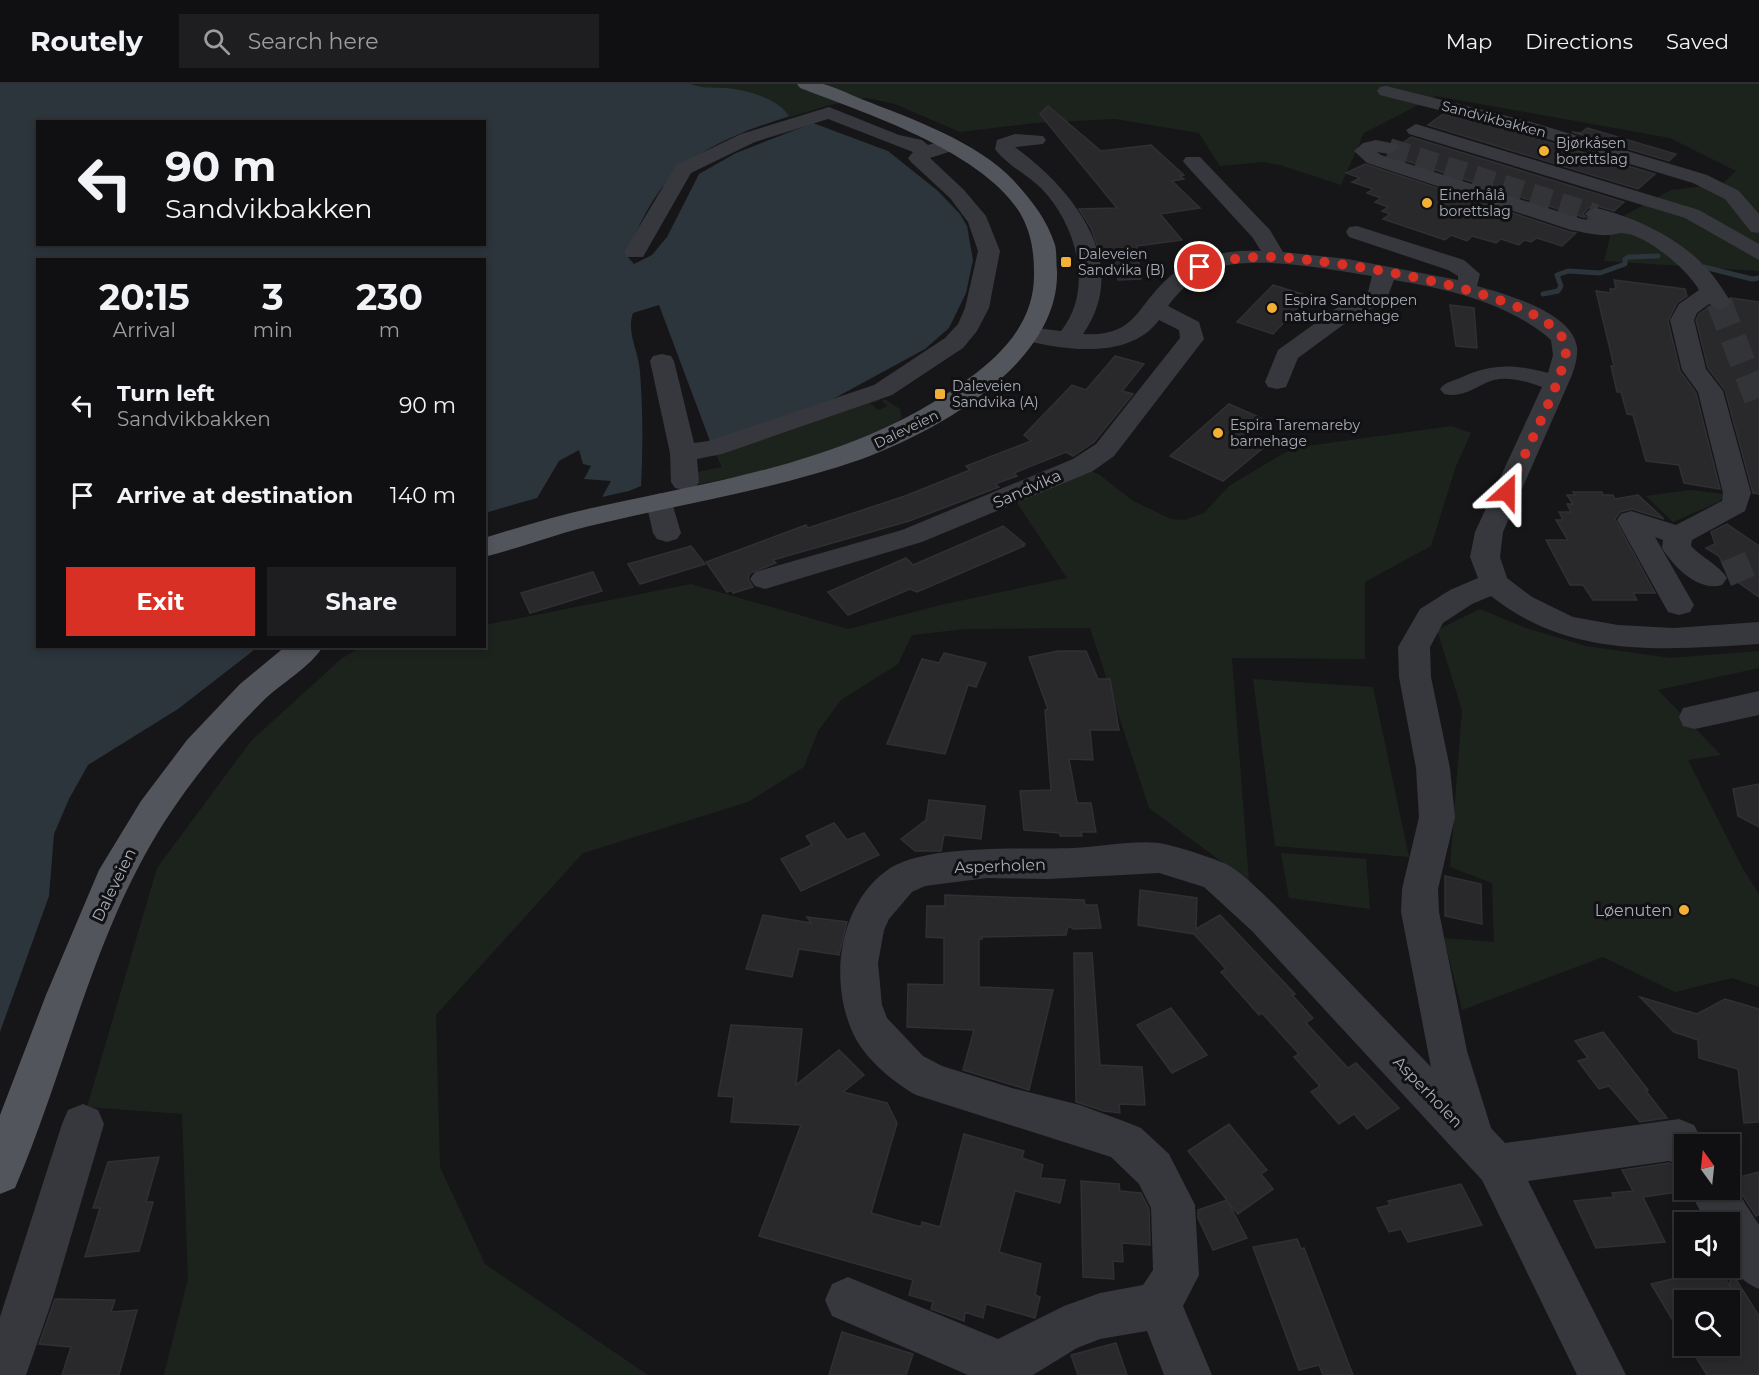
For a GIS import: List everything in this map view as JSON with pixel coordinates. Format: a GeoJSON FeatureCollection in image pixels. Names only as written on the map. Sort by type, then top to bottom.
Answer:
{"type":"FeatureCollection","features":[{"type":"Feature","properties":{"kind":"main road","name":"Daleveien"},"geometry":{"type":"LineString","coordinates":[[486,547],[535,532],[799,470],[893,438],[933,418],[973,390],[1004,363],[1028,334],[1039,315],[1048,274],[1048,255],[1039,228],[1026,207],[1003,182],[951,145],[806,84]]}},
{"type":"Feature","properties":{"kind":"main road","name":"Daleveien"},"geometry":{"type":"LineString","coordinates":[[0,1173],[74,973],[116,874],[152,814],[189,764],[238,706],[306,648]]}},
{"type":"Feature","properties":{"kind":"street","name":"Sandvikbakken"},"geometry":{"type":"LineString","coordinates":[[1386,91],[1524,126],[1700,179],[1732,195],[1759,227]]}},
{"type":"Feature","properties":{"kind":"street"},"geometry":{"type":"LineString","coordinates":[[634,252],[683,169],[748,138],[829,113],[894,140],[915,144],[925,152]]}},
{"type":"Feature","properties":{"kind":"street"},"geometry":{"type":"LineString","coordinates":[[1416,130],[1692,214],[1759,253]]}},
{"type":"Feature","properties":{"kind":"street"},"geometry":{"type":"LineString","coordinates":[[1036,140],[1015,140],[1004,144],[1005,148],[1029,165],[1050,187],[1077,224],[1089,266],[1090,298],[1068,338]]}},
{"type":"Feature","properties":{"kind":"street"},"geometry":{"type":"LineString","coordinates":[[683,453],[713,448],[883,390],[954,343],[969,326],[977,308],[989,251],[978,221],[957,194],[918,158],[925,152],[951,145]]}},
{"type":"Feature","properties":{"kind":"street"},"geometry":{"type":"LineString","coordinates":[[1389,148],[1378,145],[1369,146],[1364,151],[1374,159],[1579,225],[1606,230],[1624,226]]}},
{"type":"Feature","properties":{"kind":"street"},"geometry":{"type":"LineString","coordinates":[[1193,160],[1262,236],[1275,257]]}},
{"type":"Feature","properties":{"kind":"street"},"geometry":{"type":"LineString","coordinates":[[1596,214],[1677,252],[1707,283],[1715,297],[1687,309],[1682,320],[1694,370],[1710,391],[1737,493],[1735,505],[1678,535],[1631,520],[1679,605]]}},
{"type":"Feature","properties":{"kind":"street"},"geometry":{"type":"LineString","coordinates":[[1357,232],[1464,269],[1469,274],[1467,288]]}},
{"type":"Feature","properties":{"kind":"street"},"geometry":{"type":"LineString","coordinates":[[1028,334],[1088,341],[1121,337],[1144,324],[1157,310],[1169,290],[1182,277],[1200,267],[1233,258],[1275,257],[1384,273],[1467,288],[1521,306],[1539,316],[1560,334],[1567,348],[1556,383],[1489,532],[1485,557],[1494,583],[1521,604],[1566,626],[1618,636],[1674,639],[1759,633]]}},
{"type":"Feature","properties":{"kind":"street"},"geometry":{"type":"LineString","coordinates":[[1277,382],[1287,355],[1344,314],[1380,305],[1378,296],[1384,273]]}},
{"type":"Feature","properties":{"kind":"street"},"geometry":{"type":"LineString","coordinates":[[1155,357],[1163,343],[1192,339],[1191,327],[1157,310]]}},
{"type":"Feature","properties":{"kind":"street","name":"Sandvika"},"geometry":{"type":"LineString","coordinates":[[765,579],[912,536],[1083,465],[1105,450],[1192,339]]}},
{"type":"Feature","properties":{"kind":"street"},"geometry":{"type":"LineString","coordinates":[[662,361],[683,453],[685,482]]}},
{"type":"Feature","properties":{"kind":"street"},"geometry":{"type":"LineString","coordinates":[[1453,389],[1471,385],[1488,374],[1503,373],[1534,376],[1556,383]]}},
{"type":"Feature","properties":{"kind":"street"},"geometry":{"type":"LineString","coordinates":[[660,502],[667,532]]}},
{"type":"Feature","properties":{"kind":"street"},"geometry":{"type":"LineString","coordinates":[[1678,535],[1676,548],[1688,561],[1719,576],[1697,596],[1718,636]]}},
{"type":"Feature","properties":{"kind":"street","name":"Asperholen"},"geometry":{"type":"LineString","coordinates":[[1494,583],[1461,597],[1431,616],[1414,647],[1415,677],[1431,758],[1437,817],[1420,889],[1420,912],[1448,1051],[1485,1152],[1602,1375]]}},
{"type":"Feature","properties":{"kind":"street"},"geometry":{"type":"LineString","coordinates":[[1695,717],[1759,703]]}},
{"type":"Feature","properties":{"kind":"street","name":"Asperholen"},"geometry":{"type":"LineString","coordinates":[[1159,1303],[1176,1275],[1173,1205],[1154,1169],[1126,1142],[1080,1125],[1012,1108],[931,1082],[909,1069],[872,1030],[862,1005],[860,947],[875,909],[899,881],[921,872],[987,863],[1048,864],[1159,858],[1216,876],[1265,920],[1485,1152]]}},
{"type":"Feature","properties":{"kind":"street"},"geometry":{"type":"LineString","coordinates":[[2,1375],[29,1301],[83,1124]]}},
{"type":"Feature","properties":{"kind":"street"},"geometry":{"type":"LineString","coordinates":[[1485,1152],[1674,1139]]}},
{"type":"Feature","properties":{"kind":"street"},"geometry":{"type":"LineString","coordinates":[[1717,1200],[1759,1266]]}},
{"type":"Feature","properties":{"kind":"street"},"geometry":{"type":"LineString","coordinates":[[848,1300],[995,1369],[1064,1329],[1091,1319],[1142,1309],[1159,1303],[1188,1375]]}},
{"type":"Feature","properties":{"kind":"shaded area"},"geometry":{"type":"Polygon","coordinates":[[[0,84],[691,84],[750,93],[769,99],[784,110],[789,116],[718,144],[698,155],[669,180],[647,211],[626,255],[634,264],[652,255],[667,237],[699,174],[736,153],[813,123],[888,151],[938,191],[960,214],[967,226],[973,260],[966,293],[949,328],[925,349],[811,411],[710,441],[659,305],[633,313],[631,328],[639,364],[642,400],[641,486],[602,497],[611,481],[584,479],[591,466],[583,464],[579,450],[559,461],[537,498],[486,513],[486,258],[36,258],[36,648],[257,648],[178,709],[88,765],[69,799],[54,834],[49,896],[0,1032],[0,84]]]}},
{"type":"Feature","properties":{"kind":"shaded area"},"geometry":{"type":"Polygon","coordinates":[[[691,84],[1759,84],[1759,271],[1604,261],[1614,221],[1671,190],[1722,184],[1736,171],[1670,138],[1436,96],[1364,133],[1341,185],[1280,165],[1263,162],[1220,166],[1199,133],[1115,119],[1035,123],[960,132],[895,104],[867,98],[830,105],[780,120],[789,116],[720,88],[705,89],[691,84]]]}},
{"type":"Feature","properties":{"kind":"shaded area"},"geometry":{"type":"Polygon","coordinates":[[[880,398],[879,401],[870,403],[878,410],[888,406],[882,401],[884,399],[900,409],[902,417],[889,429],[787,466],[696,485],[693,473],[722,467],[714,451],[880,398]]]}},
{"type":"Feature","properties":{"kind":"shaded area"},"geometry":{"type":"Polygon","coordinates":[[[1452,426],[1471,433],[1456,466],[1431,546],[1365,582],[1365,659],[1232,658],[1249,882],[1149,808],[1090,628],[966,629],[912,635],[898,664],[841,700],[818,731],[804,767],[748,802],[583,853],[436,1015],[440,1167],[485,1264],[648,1375],[164,1375],[188,1279],[182,1114],[87,1107],[157,868],[251,741],[341,659],[359,648],[486,648],[486,625],[691,584],[848,629],[945,604],[1067,578],[1017,503],[1087,469],[1100,475],[1133,501],[1171,519],[1184,520],[1204,513],[1229,486],[1286,452],[1307,446],[1452,426]]]}},
{"type":"Feature","properties":{"kind":"shaded area"},"geometry":{"type":"Polygon","coordinates":[[[1690,490],[1725,494],[1719,502],[1673,522],[1646,496],[1690,490]]]}},
{"type":"Feature","properties":{"kind":"shaded area"},"geometry":{"type":"Polygon","coordinates":[[[1480,609],[1523,627],[1586,646],[1670,658],[1759,651],[1759,668],[1658,690],[1721,755],[1688,760],[1743,869],[1759,894],[1759,987],[1732,978],[1675,992],[1603,957],[1462,1010],[1444,938],[1494,942],[1492,883],[1450,867],[1462,710],[1437,630],[1480,609]]]}},
{"type":"Feature","properties":{"kind":"shaded area"},"geometry":{"type":"Polygon","coordinates":[[[1253,679],[1373,687],[1409,857],[1275,846],[1253,679]]]}},
{"type":"Feature","properties":{"kind":"shaded area"},"geometry":{"type":"Polygon","coordinates":[[[1281,853],[1366,859],[1370,909],[1289,898],[1281,853]]]}},
{"type":"Feature","properties":{"kind":"building"},"geometry":{"type":"Polygon","coordinates":[[[1048,106],[1101,151],[1151,145],[1184,175],[1180,176],[1184,179],[1172,181],[1200,208],[1160,214],[1182,240],[1137,246],[1141,279],[1118,280],[1113,249],[1099,251],[1091,228],[1079,209],[1117,208],[1040,114],[1048,106]]]}},
{"type":"Feature","properties":{"kind":"building","name":"Bjørkåsen borettslag"},"geometry":{"type":"Polygon","coordinates":[[[1443,114],[1508,130],[1655,174],[1638,189],[1428,125],[1443,114]]]}},
{"type":"Feature","properties":{"kind":"building"},"geometry":{"type":"Polygon","coordinates":[[[1587,128],[1676,154],[1669,161],[1572,132],[1581,133],[1587,128]]]}},
{"type":"Feature","properties":{"kind":"building"},"geometry":{"type":"Polygon","coordinates":[[[1411,137],[1624,202],[1614,211],[1597,206],[1588,208],[1583,214],[1586,217],[1583,217],[1391,156],[1400,150],[1403,146],[1400,145],[1411,137]]]}},
{"type":"Feature","properties":{"kind":"building","name":"Einerhålå borettslag"},"geometry":{"type":"Polygon","coordinates":[[[1365,164],[1576,233],[1562,246],[1537,238],[1531,242],[1524,240],[1519,245],[1501,239],[1496,243],[1472,236],[1467,241],[1451,235],[1445,240],[1383,219],[1390,214],[1382,211],[1388,207],[1375,202],[1381,198],[1367,193],[1373,189],[1352,182],[1360,178],[1346,173],[1365,164]]]}},
{"type":"Feature","properties":{"kind":"building"},"geometry":{"type":"Polygon","coordinates":[[[1614,280],[1685,289],[1687,296],[1677,303],[1668,321],[1680,371],[1696,393],[1720,489],[1684,483],[1679,465],[1646,461],[1633,415],[1627,414],[1621,392],[1617,392],[1611,366],[1614,366],[1596,291],[1611,293],[1610,289],[1616,289],[1614,280]]]}},
{"type":"Feature","properties":{"kind":"building"},"geometry":{"type":"Polygon","coordinates":[[[1273,285],[1309,296],[1273,334],[1237,322],[1273,285]]]}},
{"type":"Feature","properties":{"kind":"building"},"geometry":{"type":"Polygon","coordinates":[[[1731,298],[1759,302],[1759,494],[1753,493],[1725,390],[1708,368],[1696,320],[1699,314],[1709,307],[1718,311],[1728,309],[1733,302],[1731,298]]]}},
{"type":"Feature","properties":{"kind":"building"},"geometry":{"type":"Polygon","coordinates":[[[1450,305],[1474,308],[1477,348],[1456,346],[1450,305]]]}},
{"type":"Feature","properties":{"kind":"building"},"geometry":{"type":"Polygon","coordinates":[[[1115,356],[1144,364],[1122,391],[1133,394],[1094,442],[1073,456],[1066,452],[1014,473],[1017,476],[995,484],[999,487],[909,521],[773,560],[776,563],[750,573],[748,579],[753,587],[733,593],[732,590],[727,592],[706,562],[806,525],[808,528],[905,496],[970,470],[966,466],[1031,441],[1024,435],[1072,385],[1086,390],[1115,356]]]}},
{"type":"Feature","properties":{"kind":"building"},"geometry":{"type":"Polygon","coordinates":[[[1229,404],[1261,418],[1245,434],[1268,444],[1223,481],[1170,456],[1229,404]]]}},
{"type":"Feature","properties":{"kind":"building"},"geometry":{"type":"Polygon","coordinates":[[[1573,492],[1602,492],[1603,495],[1613,495],[1615,499],[1638,495],[1664,519],[1632,509],[1620,512],[1615,519],[1655,593],[1633,593],[1637,600],[1593,600],[1583,585],[1570,585],[1546,540],[1568,540],[1556,520],[1563,520],[1559,512],[1571,512],[1567,504],[1573,504],[1567,495],[1575,495],[1573,492]]]}},
{"type":"Feature","properties":{"kind":"building"},"geometry":{"type":"Polygon","coordinates":[[[1727,524],[1759,546],[1759,597],[1728,575],[1719,556],[1706,548],[1715,544],[1711,532],[1727,524]]]}},
{"type":"Feature","properties":{"kind":"building"},"geometry":{"type":"Polygon","coordinates":[[[1003,526],[1025,544],[1022,545],[1024,546],[917,592],[910,589],[848,615],[828,592],[906,558],[913,565],[1003,526]]]}},
{"type":"Feature","properties":{"kind":"building"},"geometry":{"type":"Polygon","coordinates":[[[691,546],[705,564],[640,584],[628,564],[691,546]]]}},
{"type":"Feature","properties":{"kind":"building"},"geometry":{"type":"Polygon","coordinates":[[[593,572],[602,591],[530,613],[521,593],[593,572]]]}},
{"type":"Feature","properties":{"kind":"building"},"geometry":{"type":"Polygon","coordinates":[[[1058,651],[1086,651],[1098,679],[1110,679],[1119,730],[1090,730],[1093,760],[1069,759],[1077,803],[1091,803],[1096,832],[1081,832],[1082,836],[1060,836],[1060,833],[1024,830],[1020,791],[1051,790],[1045,710],[1048,709],[1029,657],[1058,651]]]}},
{"type":"Feature","properties":{"kind":"building"},"geometry":{"type":"Polygon","coordinates":[[[944,653],[986,663],[976,687],[968,685],[945,754],[887,744],[922,659],[939,663],[944,653]]]}},
{"type":"Feature","properties":{"kind":"building"},"geometry":{"type":"Polygon","coordinates":[[[1759,784],[1759,827],[1738,816],[1733,789],[1759,784]]]}},
{"type":"Feature","properties":{"kind":"building"},"geometry":{"type":"Polygon","coordinates":[[[929,800],[985,806],[981,839],[944,835],[941,851],[915,851],[901,839],[926,820],[929,800]]]}},
{"type":"Feature","properties":{"kind":"building"},"geometry":{"type":"Polygon","coordinates":[[[834,823],[847,840],[864,833],[879,855],[801,891],[781,859],[812,845],[806,836],[834,823]]]}},
{"type":"Feature","properties":{"kind":"building"},"geometry":{"type":"Polygon","coordinates":[[[1445,876],[1481,884],[1482,924],[1445,916],[1445,876]]]}},
{"type":"Feature","properties":{"kind":"building"},"geometry":{"type":"Polygon","coordinates":[[[1140,890],[1197,898],[1196,929],[1220,915],[1295,994],[1292,995],[1313,1018],[1306,1023],[1348,1068],[1356,1063],[1399,1108],[1367,1129],[1354,1114],[1339,1124],[1311,1092],[1320,1086],[1294,1057],[1299,1054],[1262,1013],[1259,1015],[1221,972],[1226,969],[1194,934],[1138,925],[1140,890]]]}},
{"type":"Feature","properties":{"kind":"building"},"geometry":{"type":"Polygon","coordinates":[[[945,895],[1084,900],[1085,905],[1097,905],[1101,928],[1074,929],[1068,926],[1066,935],[982,937],[979,939],[979,987],[1053,990],[1029,1090],[963,1070],[974,1030],[907,1027],[908,984],[944,985],[944,938],[926,937],[927,906],[945,906],[945,895]]]}},
{"type":"Feature","properties":{"kind":"building"},"geometry":{"type":"Polygon","coordinates":[[[763,915],[811,923],[807,917],[847,922],[839,955],[799,949],[792,977],[746,969],[763,915]]]}},
{"type":"Feature","properties":{"kind":"building"},"geometry":{"type":"Polygon","coordinates":[[[1074,953],[1092,953],[1100,1065],[1142,1067],[1145,1105],[1119,1104],[1120,1113],[1104,1111],[1076,1102],[1074,953]]]}},
{"type":"Feature","properties":{"kind":"building"},"geometry":{"type":"Polygon","coordinates":[[[1640,997],[1697,1014],[1725,999],[1759,1009],[1759,1122],[1744,1123],[1738,1069],[1699,1058],[1698,1040],[1674,1032],[1640,997]]]}},
{"type":"Feature","properties":{"kind":"building"},"geometry":{"type":"Polygon","coordinates":[[[1171,1008],[1207,1055],[1172,1073],[1137,1025],[1171,1008]]]}},
{"type":"Feature","properties":{"kind":"building"},"geometry":{"type":"Polygon","coordinates":[[[731,1025],[802,1029],[796,1085],[839,1050],[864,1075],[843,1092],[887,1103],[897,1123],[871,1213],[921,1227],[922,1222],[940,1227],[964,1134],[1024,1151],[1022,1158],[1043,1165],[1040,1178],[1065,1180],[1060,1203],[1015,1191],[999,1252],[1041,1264],[1035,1295],[1040,1297],[1035,1318],[986,1304],[983,1318],[965,1312],[964,1321],[931,1309],[933,1302],[909,1295],[913,1280],[759,1236],[801,1125],[731,1122],[734,1097],[718,1096],[731,1025]]]}},
{"type":"Feature","properties":{"kind":"building"},"geometry":{"type":"Polygon","coordinates":[[[1603,1032],[1667,1118],[1640,1122],[1609,1086],[1599,1089],[1578,1061],[1588,1058],[1575,1041],[1603,1032]]]}},
{"type":"Feature","properties":{"kind":"building"},"geometry":{"type":"Polygon","coordinates":[[[1229,1124],[1267,1170],[1261,1174],[1273,1189],[1238,1214],[1228,1202],[1247,1238],[1213,1250],[1198,1218],[1198,1210],[1227,1200],[1188,1151],[1229,1124]]]}},
{"type":"Feature","properties":{"kind":"building"},"geometry":{"type":"Polygon","coordinates":[[[159,1157],[146,1202],[153,1202],[139,1251],[85,1257],[100,1208],[93,1208],[108,1162],[159,1157]]]}},
{"type":"Feature","properties":{"kind":"building"},"geometry":{"type":"Polygon","coordinates":[[[1669,1163],[1674,1165],[1674,1192],[1643,1197],[1665,1242],[1596,1248],[1574,1201],[1614,1197],[1612,1193],[1633,1191],[1622,1170],[1669,1163]]]}},
{"type":"Feature","properties":{"kind":"building"},"geometry":{"type":"Polygon","coordinates":[[[1759,1172],[1759,1215],[1756,1216],[1740,1191],[1740,1177],[1759,1172]]]}},
{"type":"Feature","properties":{"kind":"building"},"geometry":{"type":"Polygon","coordinates":[[[1081,1181],[1119,1184],[1120,1191],[1141,1193],[1149,1209],[1150,1245],[1122,1243],[1123,1262],[1113,1261],[1114,1279],[1083,1277],[1081,1181]]]}},
{"type":"Feature","properties":{"kind":"building"},"geometry":{"type":"Polygon","coordinates":[[[1461,1184],[1482,1225],[1408,1242],[1401,1229],[1389,1232],[1377,1208],[1390,1205],[1388,1201],[1461,1184]]]}},
{"type":"Feature","properties":{"kind":"building"},"geometry":{"type":"Polygon","coordinates":[[[1297,1239],[1301,1249],[1304,1248],[1353,1375],[1323,1375],[1319,1365],[1299,1370],[1253,1247],[1297,1239]]]}},
{"type":"Feature","properties":{"kind":"building"},"geometry":{"type":"Polygon","coordinates":[[[1676,1278],[1725,1278],[1730,1286],[1730,1278],[1735,1278],[1759,1316],[1759,1375],[1707,1375],[1695,1356],[1740,1356],[1740,1290],[1674,1290],[1674,1322],[1651,1284],[1676,1278]]]}},
{"type":"Feature","properties":{"kind":"building"},"geometry":{"type":"Polygon","coordinates":[[[55,1299],[115,1300],[111,1312],[137,1310],[119,1375],[62,1375],[71,1347],[39,1344],[55,1299]]]}},
{"type":"Feature","properties":{"kind":"building"},"geometry":{"type":"Polygon","coordinates":[[[842,1332],[913,1354],[906,1375],[829,1375],[842,1332]]]}},
{"type":"Feature","properties":{"kind":"building"},"geometry":{"type":"Polygon","coordinates":[[[1116,1343],[1127,1375],[1078,1375],[1071,1355],[1116,1343]]]}},
{"type":"Feature","properties":{"kind":"waterway"},"geometry":{"type":"LineString","coordinates":[[1543,294],[1558,291],[1561,286],[1557,275],[1568,271],[1600,273],[1625,264],[1625,259],[1629,257],[1658,256]]}},
{"type":"Feature","properties":{"kind":"waterway"},"geometry":{"type":"LineString","coordinates":[[1704,267],[1752,279],[1759,278]]}},
{"type":"Feature","properties":{"kind":"tunnel"},"geometry":{"type":"LineString","coordinates":[[1389,148],[1596,214]]}},
{"type":"Feature","properties":{"kind":"tunnel"},"geometry":{"type":"LineString","coordinates":[[1719,302],[1759,404]]}},
{"type":"Feature","properties":{"kind":"tunnel"},"geometry":{"type":"LineString","coordinates":[[1726,574],[1759,560]]}},
{"type":"Feature","properties":{"kind":"place","name":"Bjørkåsen borettslag"},"geometry":{"type":"Point","coordinates":[1544,151]}},
{"type":"Feature","properties":{"kind":"place","name":"Einerhålå borettslag"},"geometry":{"type":"Point","coordinates":[1427,203]}},
{"type":"Feature","properties":{"kind":"place","name":"Daleveien Sandvika (B)"},"geometry":{"type":"Point","coordinates":[1066,262]}},
{"type":"Feature","properties":{"kind":"place","name":"Espira Sandtoppen naturbarnehage"},"geometry":{"type":"Point","coordinates":[1272,308]}},
{"type":"Feature","properties":{"kind":"place","name":"Daleveien Sandvika (A)"},"geometry":{"type":"Point","coordinates":[940,394]}},
{"type":"Feature","properties":{"kind":"place","name":"Espira Taremareby barnehage"},"geometry":{"type":"Point","coordinates":[1218,433]}},
{"type":"Feature","properties":{"kind":"place","name":"Løenuten"},"geometry":{"type":"Point","coordinates":[1684,910]}},
{"type":"Feature","properties":{"kind":"route"},"geometry":{"type":"LineString","coordinates":[[1200,267],[1251,256],[1335,265],[1467,288],[1521,306],[1539,316],[1560,334],[1567,348],[1560,375],[1507,492]]}}]}
